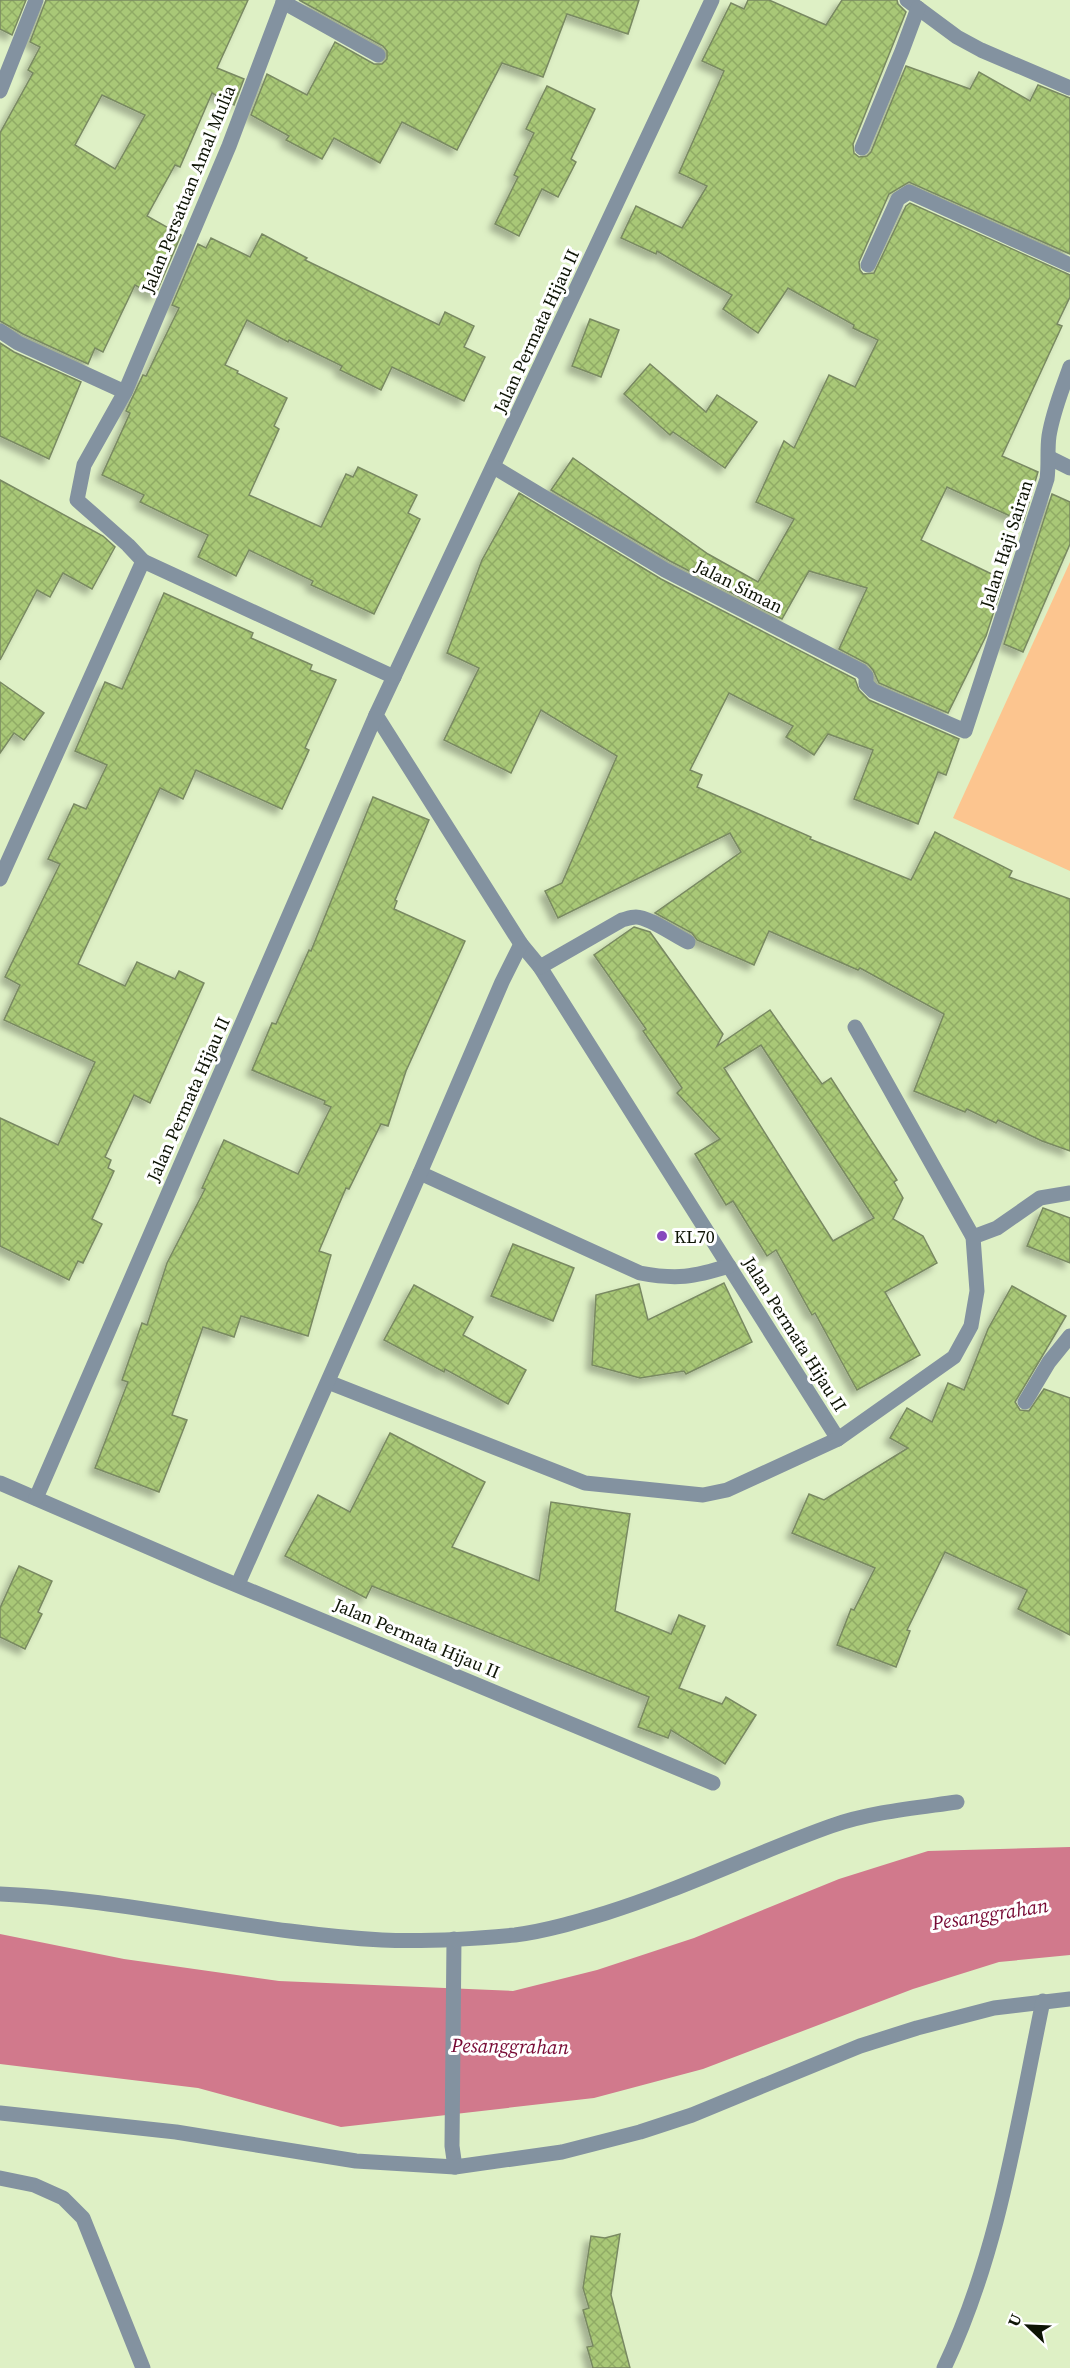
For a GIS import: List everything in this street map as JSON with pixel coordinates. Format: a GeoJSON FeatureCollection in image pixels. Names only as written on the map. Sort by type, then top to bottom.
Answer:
{"type":"FeatureCollection","features":[{"type":"Feature","properties":{"kind":"street"},"geometry":{"type":"LineString","coordinates":[[0,91],[36,0]]}},
{"type":"Feature","properties":{"kind":"street","name":"Jalan Permata Hijau II"},"geometry":{"type":"LineString","coordinates":[[36,1498],[376,715],[712,0]]}},
{"type":"Feature","properties":{"kind":"street"},"geometry":{"type":"LineString","coordinates":[[283,1],[378,55]]}},
{"type":"Feature","properties":{"kind":"street","name":"Jalan Persatuan Amal Mulia"},"geometry":{"type":"LineString","coordinates":[[143,561],[76,500],[84,465],[125,392],[229,146],[283,1]]}},
{"type":"Feature","properties":{"kind":"street"},"geometry":{"type":"LineString","coordinates":[[861,148],[902,51],[913,4],[957,37],[981,50],[1070,88]]}},
{"type":"Feature","properties":{"kind":"street"},"geometry":{"type":"LineString","coordinates":[[868,265],[898,199],[909,192],[1070,265]]}},
{"type":"Feature","properties":{"kind":"street"},"geometry":{"type":"LineString","coordinates":[[0,331],[18,343],[125,392]]}},
{"type":"Feature","properties":{"kind":"street","name":"Jalan Haji Sairan"},"geometry":{"type":"LineString","coordinates":[[965,731],[1047,479],[1053,413],[1070,367]]}},
{"type":"Feature","properties":{"kind":"street"},"geometry":{"type":"LineString","coordinates":[[1050,458],[1070,468]]}},
{"type":"Feature","properties":{"kind":"street","name":"Jalan Siman"},"geometry":{"type":"LineString","coordinates":[[494,467],[665,570],[861,670],[873,691],[965,731]]}},
{"type":"Feature","properties":{"kind":"street"},"geometry":{"type":"LineString","coordinates":[[0,879],[143,561],[394,676]]}},
{"type":"Feature","properties":{"kind":"street","name":"Jalan Permata Hijau II"},"geometry":{"type":"LineString","coordinates":[[376,715],[521,944],[540,967],[838,1439],[954,1357],[971,1326],[977,1291],[973,1237],[855,1027]]}},
{"type":"Feature","properties":{"kind":"street"},"geometry":{"type":"LineString","coordinates":[[540,967],[622,920],[630,918],[638,917],[646,920],[688,942]]}},
{"type":"Feature","properties":{"kind":"street"},"geometry":{"type":"LineString","coordinates":[[238,1584],[502,982],[521,944]]}},
{"type":"Feature","properties":{"kind":"street"},"geometry":{"type":"LineString","coordinates":[[420,1173],[640,1273],[668,1278],[693,1277],[729,1266]]}},
{"type":"Feature","properties":{"kind":"street"},"geometry":{"type":"LineString","coordinates":[[973,1237],[997,1228],[1040,1198],[1070,1193]]}},
{"type":"Feature","properties":{"kind":"street"},"geometry":{"type":"LineString","coordinates":[[1025,1402],[1049,1362],[1070,1336]]}},
{"type":"Feature","properties":{"kind":"street"},"geometry":{"type":"LineString","coordinates":[[328,1382],[585,1483],[607,1486],[703,1495],[727,1490],[838,1439]]}},
{"type":"Feature","properties":{"kind":"street","name":"Jalan Permata Hijau II"},"geometry":{"type":"LineString","coordinates":[[0,1483],[713,1783]]}},
{"type":"Feature","properties":{"kind":"street"},"geometry":{"type":"LineString","coordinates":[[0,1894],[42,1896],[273,1928],[382,1940],[516,1935],[558,1928],[654,1898],[752,1856],[834,1825],[868,1816],[957,1802]]}},
{"type":"Feature","properties":{"kind":"street"},"geometry":{"type":"LineString","coordinates":[[454,1939],[453,2146],[455,2167]]}},
{"type":"Feature","properties":{"kind":"street"},"geometry":{"type":"LineString","coordinates":[[0,2113],[176,2132],[356,2161],[455,2167],[562,2152],[640,2132],[692,2115],[883,2039],[993,2008],[1070,2000]]}},
{"type":"Feature","properties":{"kind":"street"},"geometry":{"type":"LineString","coordinates":[[944,2368],[964,2325],[993,2235],[1044,2001]]}},
{"type":"Feature","properties":{"kind":"street"},"geometry":{"type":"LineString","coordinates":[[0,2178],[34,2185],[63,2198],[83,2218],[143,2368]]}},
{"type":"Feature","properties":{"kind":"shaded area"},"geometry":{"type":"Polygon","coordinates":[[[1070,562],[1070,871],[953,818],[1070,562]]]}},
{"type":"Feature","properties":{"kind":"water","name":"Pesanggrahan"},"geometry":{"type":"Polygon","coordinates":[[[1070,1847],[1070,1955],[999,1962],[913,1989],[703,2069],[594,2098],[341,2127],[198,2088],[0,2064],[0,1934],[124,1959],[279,1981],[513,1991],[597,1970],[694,1938],[839,1879],[928,1851],[1070,1847]]]}},
{"type":"Feature","properties":{"kind":"building"},"geometry":{"type":"Polygon","coordinates":[[[0,0],[26,0],[12,35],[0,29],[0,0]]]}},
{"type":"Feature","properties":{"kind":"building"},"geometry":{"type":"Polygon","coordinates":[[[46,0],[248,0],[217,68],[244,79],[234,105],[212,93],[180,167],[175,165],[147,216],[181,235],[155,296],[135,285],[103,352],[95,348],[88,364],[0,321],[0,133],[33,73],[28,70],[40,47],[30,42],[46,0]],[[102,95],[75,145],[115,169],[145,115],[102,95]]]}},
{"type":"Feature","properties":{"kind":"building"},"geometry":{"type":"Polygon","coordinates":[[[299,0],[639,0],[628,34],[567,14],[543,77],[502,63],[457,150],[402,122],[380,163],[334,138],[322,159],[286,140],[289,136],[251,115],[267,74],[307,95],[335,42],[374,64],[382,64],[387,59],[387,51],[383,46],[299,0]]]}},
{"type":"Feature","properties":{"kind":"building"},"geometry":{"type":"Polygon","coordinates":[[[748,0],[769,0],[826,25],[842,0],[897,0],[906,12],[853,144],[854,153],[859,157],[867,156],[871,152],[906,66],[970,89],[979,72],[1030,101],[1038,85],[1070,98],[1070,254],[909,182],[889,194],[859,262],[863,274],[874,273],[906,206],[910,203],[1070,275],[1070,297],[1057,324],[1062,326],[1002,456],[1038,472],[1023,522],[947,487],[921,540],[1004,580],[986,636],[948,713],[879,683],[868,664],[839,649],[867,588],[809,571],[782,619],[670,561],[551,490],[573,458],[708,554],[758,582],[794,519],[756,502],[784,441],[794,448],[829,375],[855,387],[878,340],[853,328],[854,325],[788,288],[758,333],[723,309],[732,295],[657,251],[656,254],[621,238],[636,206],[682,228],[707,186],[679,173],[724,71],[702,61],[731,3],[744,9],[748,0]]]}},
{"type":"Feature","properties":{"kind":"building"},"geometry":{"type":"Polygon","coordinates":[[[547,86],[595,109],[571,159],[576,162],[558,197],[542,189],[519,236],[495,224],[518,177],[514,175],[534,133],[526,129],[547,86]]]}},
{"type":"Feature","properties":{"kind":"building"},"geometry":{"type":"Polygon","coordinates":[[[262,234],[307,258],[305,260],[439,325],[445,312],[474,326],[464,347],[485,357],[464,401],[392,367],[381,390],[340,370],[342,366],[289,340],[288,342],[247,320],[225,365],[287,398],[274,426],[279,429],[249,495],[321,527],[346,474],[353,477],[358,467],[417,495],[408,513],[420,519],[374,614],[311,585],[313,581],[249,550],[236,576],[198,557],[208,535],[140,502],[144,495],[102,475],[130,413],[126,411],[179,308],[172,305],[198,244],[206,248],[211,238],[250,257],[262,234]]]}},
{"type":"Feature","properties":{"kind":"building"},"geometry":{"type":"Polygon","coordinates":[[[590,319],[619,330],[601,377],[572,366],[590,319]]]}},
{"type":"Feature","properties":{"kind":"building"},"geometry":{"type":"Polygon","coordinates":[[[0,343],[14,352],[81,382],[49,459],[0,436],[0,343]]]}},
{"type":"Feature","properties":{"kind":"building"},"geometry":{"type":"Polygon","coordinates":[[[650,364],[706,412],[717,395],[757,422],[725,468],[673,432],[670,435],[624,394],[650,364]]]}},
{"type":"Feature","properties":{"kind":"building"},"geometry":{"type":"Polygon","coordinates":[[[0,480],[103,536],[115,547],[92,589],[63,573],[50,597],[37,590],[0,660],[0,480]]]}},
{"type":"Feature","properties":{"kind":"building"},"geometry":{"type":"Polygon","coordinates":[[[519,493],[661,579],[855,679],[859,690],[869,700],[959,739],[946,775],[938,772],[918,824],[854,799],[873,750],[828,734],[814,755],[786,737],[793,726],[729,693],[690,770],[702,775],[697,787],[811,837],[810,839],[911,880],[935,832],[1012,871],[1009,877],[1070,899],[1070,1151],[1042,1141],[998,1120],[996,1123],[967,1109],[965,1112],[914,1091],[944,1014],[860,968],[858,970],[769,931],[754,965],[697,940],[692,933],[655,913],[741,852],[730,833],[558,918],[545,891],[562,883],[617,756],[541,710],[511,773],[444,740],[479,668],[447,653],[482,560],[519,493]]]}},
{"type":"Feature","properties":{"kind":"building"},"geometry":{"type":"Polygon","coordinates":[[[1052,494],[1070,502],[1070,544],[1023,652],[1004,644],[1052,494]]]}},
{"type":"Feature","properties":{"kind":"building"},"geometry":{"type":"Polygon","coordinates":[[[164,593],[253,633],[251,638],[312,665],[310,670],[336,680],[305,748],[309,750],[282,809],[196,770],[183,799],[160,788],[78,964],[125,986],[137,962],[175,979],[179,971],[204,983],[150,1103],[134,1095],[105,1157],[111,1160],[108,1168],[114,1171],[92,1219],[102,1224],[83,1263],[78,1261],[69,1280],[0,1246],[0,1118],[58,1145],[95,1062],[4,1020],[20,985],[5,977],[60,864],[48,859],[74,804],[86,809],[107,765],[75,751],[105,682],[122,689],[164,593]]]}},
{"type":"Feature","properties":{"kind":"building"},"geometry":{"type":"Polygon","coordinates":[[[0,682],[44,713],[24,740],[14,733],[0,753],[0,682]]]}},
{"type":"Feature","properties":{"kind":"building"},"geometry":{"type":"Polygon","coordinates":[[[373,797],[429,820],[395,900],[397,901],[394,909],[465,941],[406,1071],[388,1126],[381,1124],[349,1189],[346,1188],[319,1251],[331,1255],[308,1336],[241,1316],[234,1337],[203,1327],[172,1415],[187,1420],[159,1492],[95,1468],[128,1382],[122,1380],[142,1323],[147,1325],[167,1263],[205,1189],[202,1188],[224,1140],[298,1174],[331,1107],[324,1104],[325,1101],[252,1070],[272,1023],[276,1024],[309,950],[311,951],[373,797]]]}},
{"type":"Feature","properties":{"kind":"building"},"geometry":{"type":"Polygon","coordinates":[[[634,927],[650,932],[723,1034],[717,1046],[770,1010],[822,1084],[831,1078],[897,1180],[894,1182],[903,1198],[893,1219],[923,1236],[937,1263],[885,1292],[920,1355],[857,1390],[815,1313],[812,1315],[776,1250],[767,1256],[733,1201],[726,1205],[695,1154],[720,1139],[677,1093],[682,1088],[643,1031],[646,1029],[594,955],[634,927]],[[761,1045],[724,1068],[833,1241],[874,1218],[761,1045]]]}},
{"type":"Feature","properties":{"kind":"building"},"geometry":{"type":"Polygon","coordinates":[[[1043,1208],[1070,1218],[1070,1263],[1027,1246],[1043,1208]]]}},
{"type":"Feature","properties":{"kind":"building"},"geometry":{"type":"Polygon","coordinates":[[[513,1244],[574,1268],[553,1321],[491,1296],[513,1244]]]}},
{"type":"Feature","properties":{"kind":"building"},"geometry":{"type":"Polygon","coordinates":[[[724,1283],[752,1342],[686,1374],[684,1371],[640,1378],[592,1365],[596,1295],[639,1284],[648,1320],[724,1283]]]}},
{"type":"Feature","properties":{"kind":"building"},"geometry":{"type":"Polygon","coordinates":[[[414,1285],[473,1317],[463,1335],[526,1370],[508,1404],[445,1369],[444,1372],[384,1340],[414,1285]]]}},
{"type":"Feature","properties":{"kind":"building"},"geometry":{"type":"Polygon","coordinates":[[[1012,1286],[1066,1316],[1015,1402],[1020,1410],[1029,1411],[1044,1389],[1070,1398],[1070,1635],[1018,1609],[1027,1590],[945,1552],[907,1630],[910,1631],[896,1667],[837,1645],[851,1609],[854,1610],[875,1568],[792,1533],[809,1494],[824,1500],[908,1448],[890,1438],[907,1408],[932,1422],[948,1383],[964,1390],[988,1329],[1012,1286]]]}},
{"type":"Feature","properties":{"kind":"building"},"geometry":{"type":"Polygon","coordinates":[[[390,1433],[485,1482],[452,1547],[539,1581],[551,1502],[630,1514],[615,1611],[671,1634],[679,1615],[705,1626],[679,1688],[722,1704],[726,1697],[756,1715],[725,1764],[671,1730],[668,1738],[638,1727],[649,1697],[372,1586],[366,1598],[285,1556],[318,1495],[350,1512],[390,1433]]]}},
{"type":"Feature","properties":{"kind":"building"},"geometry":{"type":"Polygon","coordinates":[[[19,1566],[52,1581],[38,1612],[42,1614],[25,1649],[0,1637],[0,1608],[19,1566]]]}},
{"type":"Feature","properties":{"kind":"building"},"geometry":{"type":"Polygon","coordinates":[[[620,2234],[611,2295],[630,2368],[593,2368],[587,2347],[593,2346],[583,2310],[589,2308],[583,2288],[591,2236],[605,2238],[620,2234]]]}},
{"type":"Feature","properties":{"kind":"place","name":"KL70"},"geometry":{"type":"Point","coordinates":[662,1236]}}]}
